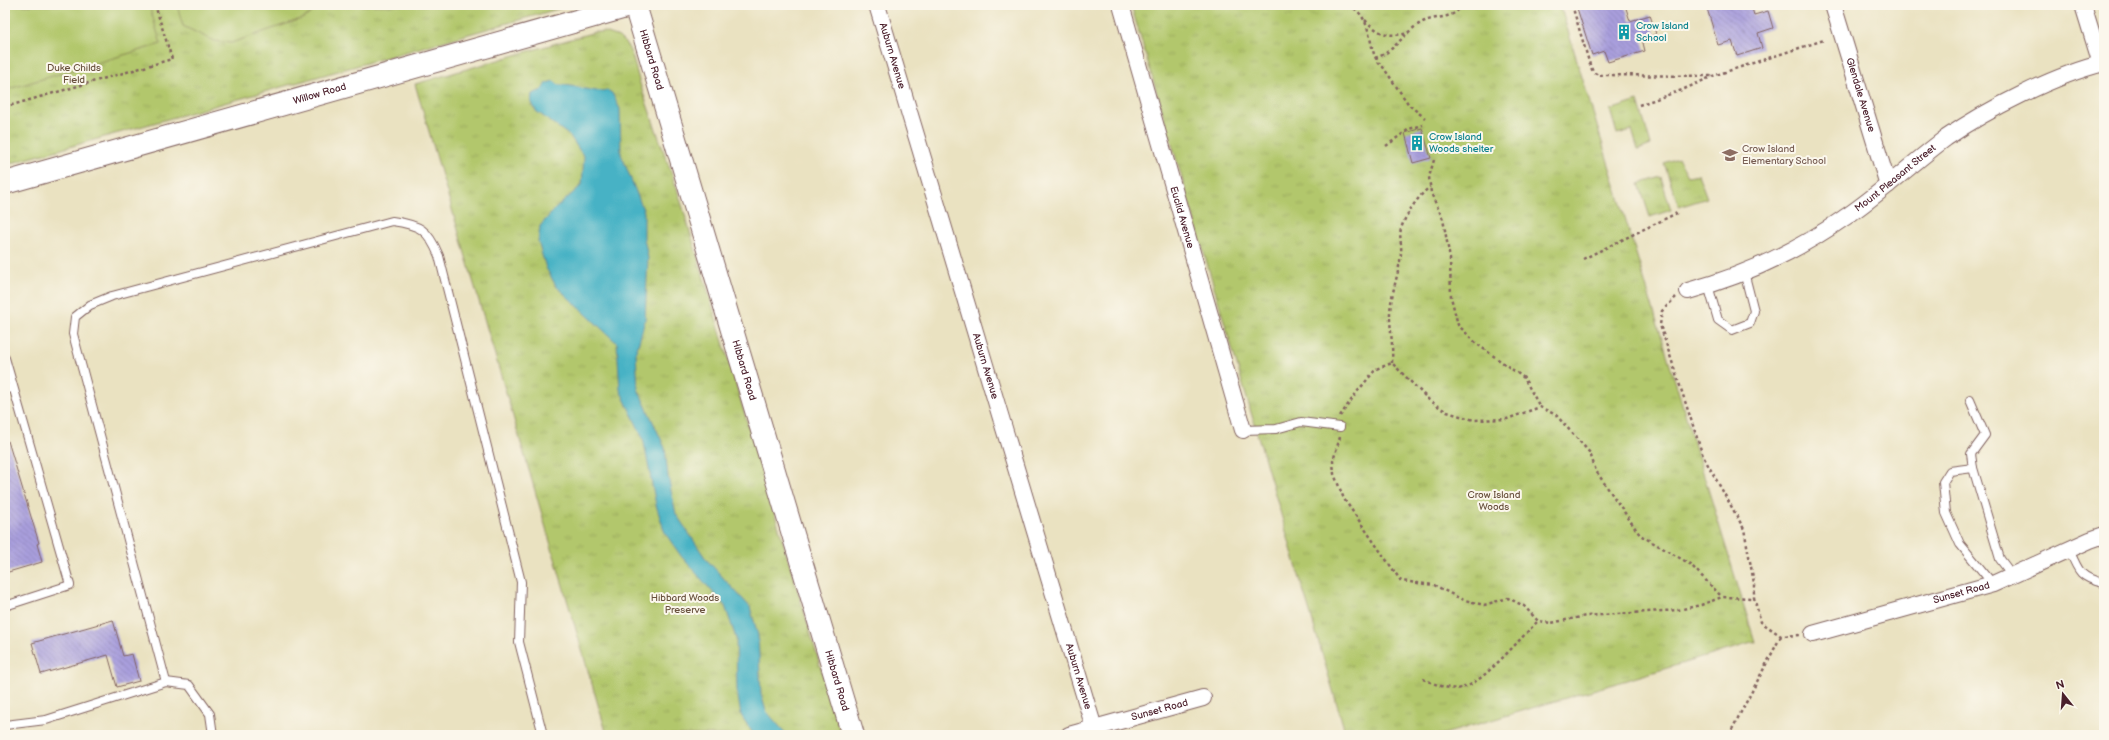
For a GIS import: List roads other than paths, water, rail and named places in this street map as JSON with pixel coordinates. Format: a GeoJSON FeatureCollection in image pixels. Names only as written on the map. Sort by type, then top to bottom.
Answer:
{"type":"FeatureCollection","features":[{"type":"Feature","properties":{"kind":"street","name":"Willow Road"},"geometry":{"type":"LineString","coordinates":[[5,184],[634,5]]}},
{"type":"Feature","properties":{"kind":"street","name":"Hibbard Road"},"geometry":{"type":"LineString","coordinates":[[634,5],[853,735]]}},
{"type":"Feature","properties":{"kind":"street","name":"Auburn Avenue"},"geometry":{"type":"LineString","coordinates":[[877,5],[1094,728]]}},
{"type":"Feature","properties":{"kind":"street","name":"Euclid Avenue"},"geometry":{"type":"LineString","coordinates":[[1121,5],[1243,430]]}},
{"type":"Feature","properties":{"kind":"street","name":"Glendale Avenue"},"geometry":{"type":"LineString","coordinates":[[1833,5],[1888,185]]}},
{"type":"Feature","properties":{"kind":"street"},"geometry":{"type":"LineString","coordinates":[[2083,5],[2102,63]]}},
{"type":"Feature","properties":{"kind":"street","name":"Mount Pleasant Street"},"geometry":{"type":"LineString","coordinates":[[1688,291],[1744,272],[1782,254],[1836,224],[1948,138],[1974,121],[2038,87],[2102,63]]}},
{"type":"Feature","properties":{"kind":"street","name":"Sunset Road"},"geometry":{"type":"LineString","coordinates":[[1813,634],[1993,584],[2069,549],[2104,535]]}},
{"type":"Feature","properties":{"kind":"street","name":"Sunset Road"},"geometry":{"type":"LineString","coordinates":[[1069,735],[1203,698]]}},
{"type":"Feature","properties":{"kind":"lane"},"geometry":{"type":"LineString","coordinates":[[166,682],[72,334],[75,317],[90,305],[112,296],[392,221],[412,224],[431,237],[440,256],[520,582],[519,642],[543,735]]}},
{"type":"Feature","properties":{"kind":"lane"},"geometry":{"type":"LineString","coordinates":[[1708,285],[1718,320],[1732,330],[1750,323],[1754,310],[1744,272]]}},
{"type":"Feature","properties":{"kind":"lane"},"geometry":{"type":"LineString","coordinates":[[5,358],[9,388],[70,585],[5,606]]}},
{"type":"Feature","properties":{"kind":"lane"},"geometry":{"type":"LineString","coordinates":[[1970,400],[1985,435],[1971,454],[1973,468],[2000,559],[2012,575]]}},
{"type":"Feature","properties":{"kind":"lane"},"geometry":{"type":"LineString","coordinates":[[1243,430],[1276,429],[1301,422],[1340,427]]}},
{"type":"Feature","properties":{"kind":"lane"},"geometry":{"type":"LineString","coordinates":[[1973,468],[1950,471],[1943,482],[1946,513],[1960,544],[1993,584]]}},
{"type":"Feature","properties":{"kind":"lane"},"geometry":{"type":"LineString","coordinates":[[2069,549],[2078,570],[2089,580],[2104,583]]}},
{"type":"Feature","properties":{"kind":"lane"},"geometry":{"type":"LineString","coordinates":[[5,725],[46,720],[166,682],[188,685],[210,714],[213,735]]}},
{"type":"Feature","properties":{"kind":"water"},"geometry":{"type":"Polygon","coordinates":[[[554,81],[559,85],[596,91],[607,90],[612,93],[620,109],[621,154],[644,212],[644,238],[648,258],[645,320],[636,353],[638,389],[665,448],[668,476],[676,514],[706,559],[750,607],[758,635],[761,694],[766,711],[787,735],[754,735],[741,715],[737,691],[736,638],[725,606],[681,556],[665,533],[656,505],[643,438],[620,390],[617,343],[556,286],[546,268],[538,242],[540,226],[556,208],[582,185],[584,157],[570,136],[536,111],[531,101],[532,94],[542,90],[546,83],[554,81]]]}},
{"type":"Feature","properties":{"kind":"place","name":"Crow Island School"},"geometry":{"type":"Point","coordinates":[1624,32]}},
{"type":"Feature","properties":{"kind":"place","name":"Crow Island Woods shelter"},"geometry":{"type":"Point","coordinates":[1417,143]}},
{"type":"Feature","properties":{"kind":"place","name":"Crow Island Elementary School"},"geometry":{"type":"Point","coordinates":[1730,155]}},
{"type":"Feature","properties":{"kind":"park label","name":"Duke Childs Field"},"geometry":{"type":"Point","coordinates":[74,74]}},
{"type":"Feature","properties":{"kind":"park label","name":"Crow Island Woods"},"geometry":{"type":"Point","coordinates":[1494,500]}},
{"type":"Feature","properties":{"kind":"park label","name":"Hibbard Woods Preserve"},"geometry":{"type":"Point","coordinates":[685,604]}}]}
